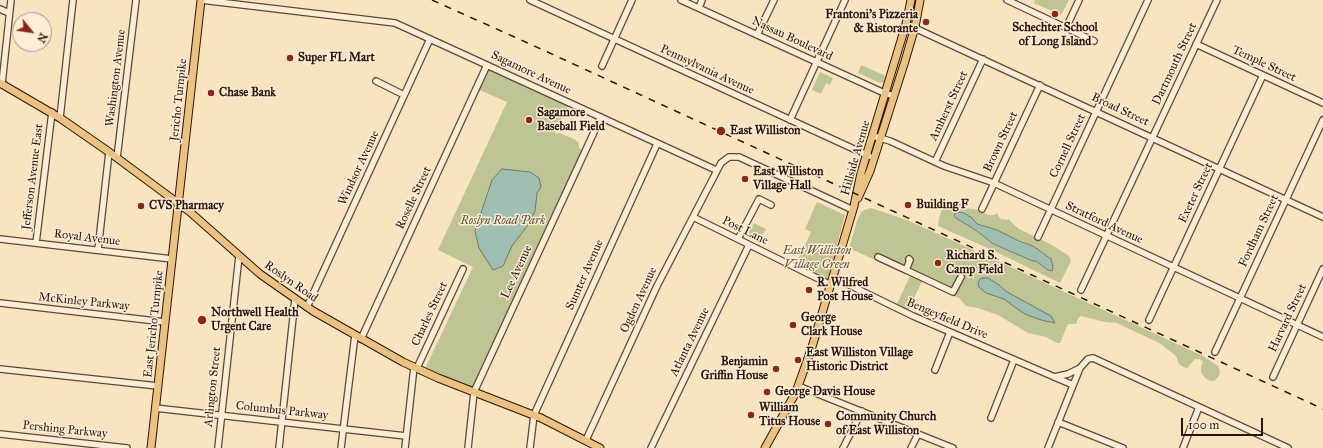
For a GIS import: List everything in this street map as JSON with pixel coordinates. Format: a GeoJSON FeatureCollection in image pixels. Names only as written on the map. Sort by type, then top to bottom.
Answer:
{"type":"FeatureCollection","features":[{"type":"Feature","properties":{"kind":"main road","name":"Jericho Turnpike"},"geometry":{"type":"LineString","coordinates":[[178,202],[201,0]]}},
{"type":"Feature","properties":{"kind":"main road","name":"Hillside Avenue"},"geometry":{"type":"LineString","coordinates":[[853,208],[867,155],[906,24],[911,0]]}},
{"type":"Feature","properties":{"kind":"main road","name":"Hillside Avenue"},"geometry":{"type":"LineString","coordinates":[[853,208],[866,181],[881,138],[915,27],[920,0]]}},
{"type":"Feature","properties":{"kind":"main road","name":"Roslyn Road"},"geometry":{"type":"LineString","coordinates":[[1,83],[52,112],[178,202],[260,274],[307,307],[361,339],[416,368],[534,416],[600,448]]}},
{"type":"Feature","properties":{"kind":"main road","name":"East Jericho Turnpike"},"geometry":{"type":"LineString","coordinates":[[151,448],[178,202]]}},
{"type":"Feature","properties":{"kind":"main road"},"geometry":{"type":"LineString","coordinates":[[765,448],[798,386],[812,347],[853,208]]}},
{"type":"Feature","properties":{"kind":"street"},"geometry":{"type":"LineString","coordinates":[[1,83],[11,0]]}},
{"type":"Feature","properties":{"kind":"street"},"geometry":{"type":"LineString","coordinates":[[60,118],[73,0]]}},
{"type":"Feature","properties":{"kind":"street","name":"Washington Avenue"},"geometry":{"type":"LineString","coordinates":[[117,158],[136,0]]}},
{"type":"Feature","properties":{"kind":"street","name":"Sagamore Avenue"},"geometry":{"type":"LineString","coordinates":[[201,0],[397,24],[716,170]]}},
{"type":"Feature","properties":{"kind":"street","name":"Pennsylvania Avenue"},"geometry":{"type":"LineString","coordinates":[[530,0],[874,158]]}},
{"type":"Feature","properties":{"kind":"street"},"geometry":{"type":"LineString","coordinates":[[602,66],[632,0]]}},
{"type":"Feature","properties":{"kind":"street","name":"Nassau Boulevard"},"geometry":{"type":"LineString","coordinates":[[681,0],[886,94],[894,96]]}},
{"type":"Feature","properties":{"kind":"street"},"geometry":{"type":"LineString","coordinates":[[699,8],[702,0]]}},
{"type":"Feature","properties":{"kind":"street"},"geometry":{"type":"LineString","coordinates":[[757,35],[774,0]]}},
{"type":"Feature","properties":{"kind":"street"},"geometry":{"type":"LineString","coordinates":[[790,120],[845,0]]}},
{"type":"Feature","properties":{"kind":"street"},"geometry":{"type":"LineString","coordinates":[[1006,0],[1094,41]]}},
{"type":"Feature","properties":{"kind":"street"},"geometry":{"type":"LineString","coordinates":[[1066,28],[1079,0]]}},
{"type":"Feature","properties":{"kind":"street","name":"Cornell Street"},"geometry":{"type":"LineString","coordinates":[[1038,237],[1148,0]]}},
{"type":"Feature","properties":{"kind":"street","name":"Dartmouth Street"},"geometry":{"type":"LineString","coordinates":[[1081,290],[1217,0]]}},
{"type":"Feature","properties":{"kind":"street"},"geometry":{"type":"LineString","coordinates":[[0,8],[9,13]]}},
{"type":"Feature","properties":{"kind":"street","name":"Broad Street"},"geometry":{"type":"LineString","coordinates":[[906,24],[1323,217]]}},
{"type":"Feature","properties":{"kind":"street","name":"Windsor Avenue"},"geometry":{"type":"LineString","coordinates":[[307,307],[430,39]]}},
{"type":"Feature","properties":{"kind":"street","name":"Temple Street"},"geometry":{"type":"LineString","coordinates":[[1196,44],[1323,103]]}},
{"type":"Feature","properties":{"kind":"street","name":"Amherst Street"},"geometry":{"type":"LineString","coordinates":[[935,162],[983,59]]}},
{"type":"Feature","properties":{"kind":"street","name":"Roselle Street"},"geometry":{"type":"LineString","coordinates":[[361,339],[487,65]]}},
{"type":"Feature","properties":{"kind":"street","name":"Exeter Street"},"geometry":{"type":"LineString","coordinates":[[1149,320],[1263,75]]}},
{"type":"Feature","properties":{"kind":"street"},"geometry":{"type":"LineString","coordinates":[[376,81],[404,95]]}},
{"type":"Feature","properties":{"kind":"street","name":"Brown Street"},"geometry":{"type":"LineString","coordinates":[[982,209],[1040,85]]}},
{"type":"Feature","properties":{"kind":"street","name":"Jefferson Avenue East"},"geometry":{"type":"LineString","coordinates":[[36,243],[52,112]]}},
{"type":"Feature","properties":{"kind":"street","name":"Lee Avenue"},"geometry":{"type":"LineString","coordinates":[[468,448],[474,392],[601,118]]}},
{"type":"Feature","properties":{"kind":"street","name":"Fordham Street"},"geometry":{"type":"LineString","coordinates":[[1215,352],[1323,120]]}},
{"type":"Feature","properties":{"kind":"street","name":"Stratford Avenue"},"geometry":{"type":"LineString","coordinates":[[873,136],[881,138],[935,162],[994,183],[1323,337]]}},
{"type":"Feature","properties":{"kind":"street","name":"Sumter Avenue"},"geometry":{"type":"LineString","coordinates":[[530,448],[534,416],[657,144]]}},
{"type":"Feature","properties":{"kind":"street"},"geometry":{"type":"LineString","coordinates":[[98,250],[109,152]]}},
{"type":"Feature","properties":{"kind":"street"},"geometry":{"type":"LineString","coordinates":[[716,170],[723,160],[736,156],[853,208]]}},
{"type":"Feature","properties":{"kind":"street","name":"Ogden Avenue"},"geometry":{"type":"LineString","coordinates":[[586,440],[658,286],[716,170]]}},
{"type":"Feature","properties":{"kind":"street"},"geometry":{"type":"LineString","coordinates":[[738,239],[758,199],[771,205]]}},
{"type":"Feature","properties":{"kind":"street","name":"Post Lane"},"geometry":{"type":"LineString","coordinates":[[693,217],[749,245],[832,281]]}},
{"type":"Feature","properties":{"kind":"street","name":"Royal Avenue"},"geometry":{"type":"LineString","coordinates":[[0,239],[172,258]]}},
{"type":"Feature","properties":{"kind":"street","name":"Atlanta Avenue"},"geometry":{"type":"LineString","coordinates":[[651,448],[749,245]]}},
{"type":"Feature","properties":{"kind":"street","name":"Arlington Street"},"geometry":{"type":"LineString","coordinates":[[218,448],[239,256]]}},
{"type":"Feature","properties":{"kind":"street"},"geometry":{"type":"LineString","coordinates":[[878,257],[954,292],[960,277]]}},
{"type":"Feature","properties":{"kind":"street"},"geometry":{"type":"LineString","coordinates":[[906,270],[910,260],[909,259]]}},
{"type":"Feature","properties":{"kind":"street","name":"Charles Street"},"geometry":{"type":"LineString","coordinates":[[405,448],[416,368],[463,269]]}},
{"type":"Feature","properties":{"kind":"street","name":"Harvard Street"},"geometry":{"type":"LineString","coordinates":[[1273,377],[1323,269]]}},
{"type":"Feature","properties":{"kind":"street","name":"Bengeyfield Drive"},"geometry":{"type":"LineString","coordinates":[[832,281],[1073,385]]}},
{"type":"Feature","properties":{"kind":"street"},"geometry":{"type":"LineString","coordinates":[[279,448],[295,299]]}},
{"type":"Feature","properties":{"kind":"street","name":"McKinley Parkway"},"geometry":{"type":"LineString","coordinates":[[0,304],[165,322]]}},
{"type":"Feature","properties":{"kind":"street"},"geometry":{"type":"LineString","coordinates":[[935,370],[950,332]]}},
{"type":"Feature","properties":{"kind":"street"},"geometry":{"type":"LineString","coordinates":[[341,448],[355,335]]}},
{"type":"Feature","properties":{"kind":"street"},"geometry":{"type":"LineString","coordinates":[[1048,448],[1080,368],[1088,359],[1093,358],[1288,448]]}},
{"type":"Feature","properties":{"kind":"street"},"geometry":{"type":"LineString","coordinates":[[991,418],[1014,360]]}},
{"type":"Feature","properties":{"kind":"street"},"geometry":{"type":"LineString","coordinates":[[1054,377],[1068,374],[1080,368]]}},
{"type":"Feature","properties":{"kind":"street"},"geometry":{"type":"LineString","coordinates":[[0,369],[158,386]]}},
{"type":"Feature","properties":{"kind":"street"},"geometry":{"type":"LineString","coordinates":[[798,386],[953,448]]}},
{"type":"Feature","properties":{"kind":"street"},"geometry":{"type":"LineString","coordinates":[[1183,448],[1199,407]]}},
{"type":"Feature","properties":{"kind":"street","name":"Columbus Parkway"},"geometry":{"type":"LineString","coordinates":[[155,408],[406,436]]}},
{"type":"Feature","properties":{"kind":"street"},"geometry":{"type":"LineString","coordinates":[[843,448],[862,411]]}},
{"type":"Feature","properties":{"kind":"street"},"geometry":{"type":"LineString","coordinates":[[1058,422],[1123,448]]}},
{"type":"Feature","properties":{"kind":"street","name":"Pershing Parkway"},"geometry":{"type":"LineString","coordinates":[[0,434],[127,448]]}},
{"type":"Feature","properties":{"kind":"street"},"geometry":{"type":"LineString","coordinates":[[911,448],[918,434]]}},
{"type":"Feature","properties":{"kind":"green space"},"geometry":{"type":"Polygon","coordinates":[[[1035,0],[1069,0],[1061,15],[1034,3],[1035,0]]]}},
{"type":"Feature","properties":{"kind":"green space"},"geometry":{"type":"Polygon","coordinates":[[[861,65],[884,75],[884,82],[880,83],[858,73],[861,65]]]}},
{"type":"Feature","properties":{"kind":"green space","name":"Roslyn Road Park"},"geometry":{"type":"Polygon","coordinates":[[[487,66],[569,103],[555,134],[559,133],[574,139],[579,143],[579,148],[585,151],[474,392],[424,371],[473,267],[438,250],[507,102],[477,89],[487,66]]]}},
{"type":"Feature","properties":{"kind":"green space"},"geometry":{"type":"Polygon","coordinates":[[[820,72],[833,78],[830,85],[826,83],[821,94],[812,90],[820,72]]]}},
{"type":"Feature","properties":{"kind":"green space"},"geometry":{"type":"Polygon","coordinates":[[[953,201],[960,204],[963,203],[965,208],[979,210],[988,215],[994,215],[997,213],[1001,219],[1009,219],[1019,229],[1050,244],[1069,256],[1071,261],[1060,283],[938,226],[943,206],[946,203],[953,201]],[[975,221],[971,227],[992,243],[1036,261],[1046,268],[1053,267],[1050,259],[1033,246],[977,224],[975,221]]]}},
{"type":"Feature","properties":{"kind":"green space","name":"East Williston Village Green"},"geometry":{"type":"Polygon","coordinates":[[[817,202],[845,215],[827,282],[795,266],[811,232],[805,229],[817,202]]]}},
{"type":"Feature","properties":{"kind":"green space"},"geometry":{"type":"Polygon","coordinates":[[[871,208],[907,220],[1203,356],[1218,366],[1220,371],[1219,376],[1214,381],[1210,381],[1205,378],[1201,372],[1203,362],[1200,359],[1195,359],[1187,368],[1183,367],[1179,364],[1176,356],[1161,344],[1117,323],[1105,322],[1081,316],[1078,318],[1076,324],[1069,324],[1067,326],[1060,343],[1057,343],[1046,337],[1028,333],[998,315],[978,308],[966,306],[959,298],[922,281],[907,313],[895,308],[910,276],[849,248],[858,218],[862,211],[871,208]]]}},
{"type":"Feature","properties":{"kind":"green space"},"geometry":{"type":"Polygon","coordinates":[[[754,223],[766,229],[761,238],[748,233],[754,223]]]}},
{"type":"Feature","properties":{"kind":"shaded area"},"geometry":{"type":"Polygon","coordinates":[[[502,169],[530,172],[539,178],[541,187],[537,193],[535,211],[528,225],[512,246],[503,266],[493,270],[479,248],[475,231],[492,180],[502,169]]]}},
{"type":"Feature","properties":{"kind":"shaded area"},"geometry":{"type":"Polygon","coordinates":[[[956,212],[964,213],[972,218],[977,224],[997,230],[1033,246],[1051,259],[1053,267],[1052,271],[1048,270],[1036,261],[992,243],[977,231],[956,218],[954,216],[956,212]]]}},
{"type":"Feature","properties":{"kind":"shaded area"},"geometry":{"type":"Polygon","coordinates":[[[988,278],[1007,292],[1051,316],[1055,323],[1025,314],[1004,299],[986,293],[979,287],[978,283],[980,279],[988,278]]]}},
{"type":"Feature","properties":{"kind":"railway"},"geometry":{"type":"LineString","coordinates":[[432,0],[1323,409]]}},
{"type":"Feature","properties":{"kind":"place","name":"Schechter School of Long Island"},"geometry":{"type":"Point","coordinates":[1055,14]}},
{"type":"Feature","properties":{"kind":"place","name":"Frantoni’s Pizzeria & Ristorante"},"geometry":{"type":"Point","coordinates":[926,22]}},
{"type":"Feature","properties":{"kind":"place","name":"Super FL Mart"},"geometry":{"type":"Point","coordinates":[290,58]}},
{"type":"Feature","properties":{"kind":"place","name":"Chase Bank"},"geometry":{"type":"Point","coordinates":[211,93]}},
{"type":"Feature","properties":{"kind":"place","name":"Sagamore Baseball Field"},"geometry":{"type":"Point","coordinates":[529,120]}},
{"type":"Feature","properties":{"kind":"place","name":"East Williston"},"geometry":{"type":"Point","coordinates":[721,131]}},
{"type":"Feature","properties":{"kind":"place","name":"East Williston Village Hall"},"geometry":{"type":"Point","coordinates":[745,179]}},
{"type":"Feature","properties":{"kind":"place","name":"Building F"},"geometry":{"type":"Point","coordinates":[908,205]}},
{"type":"Feature","properties":{"kind":"place","name":"CVS Pharmacy"},"geometry":{"type":"Point","coordinates":[141,206]}},
{"type":"Feature","properties":{"kind":"place","name":"Richard S. Camp Field"},"geometry":{"type":"Point","coordinates":[938,263]}},
{"type":"Feature","properties":{"kind":"place","name":"R. Wilfred Post House"},"geometry":{"type":"Point","coordinates":[809,290]}},
{"type":"Feature","properties":{"kind":"place","name":"Northwell Health Urgent Care"},"geometry":{"type":"Point","coordinates":[202,320]}},
{"type":"Feature","properties":{"kind":"place","name":"George Clark House"},"geometry":{"type":"Point","coordinates":[793,325]}},
{"type":"Feature","properties":{"kind":"place","name":"East Williston Village Historic District"},"geometry":{"type":"Point","coordinates":[798,360]}},
{"type":"Feature","properties":{"kind":"place","name":"Benjamin Griffin House"},"geometry":{"type":"Point","coordinates":[776,369]}},
{"type":"Feature","properties":{"kind":"place","name":"George Davis House"},"geometry":{"type":"Point","coordinates":[767,392]}},
{"type":"Feature","properties":{"kind":"place","name":"William Titus House"},"geometry":{"type":"Point","coordinates":[751,415]}},
{"type":"Feature","properties":{"kind":"place","name":"Community Church of East Williston"},"geometry":{"type":"Point","coordinates":[828,424]}}]}
